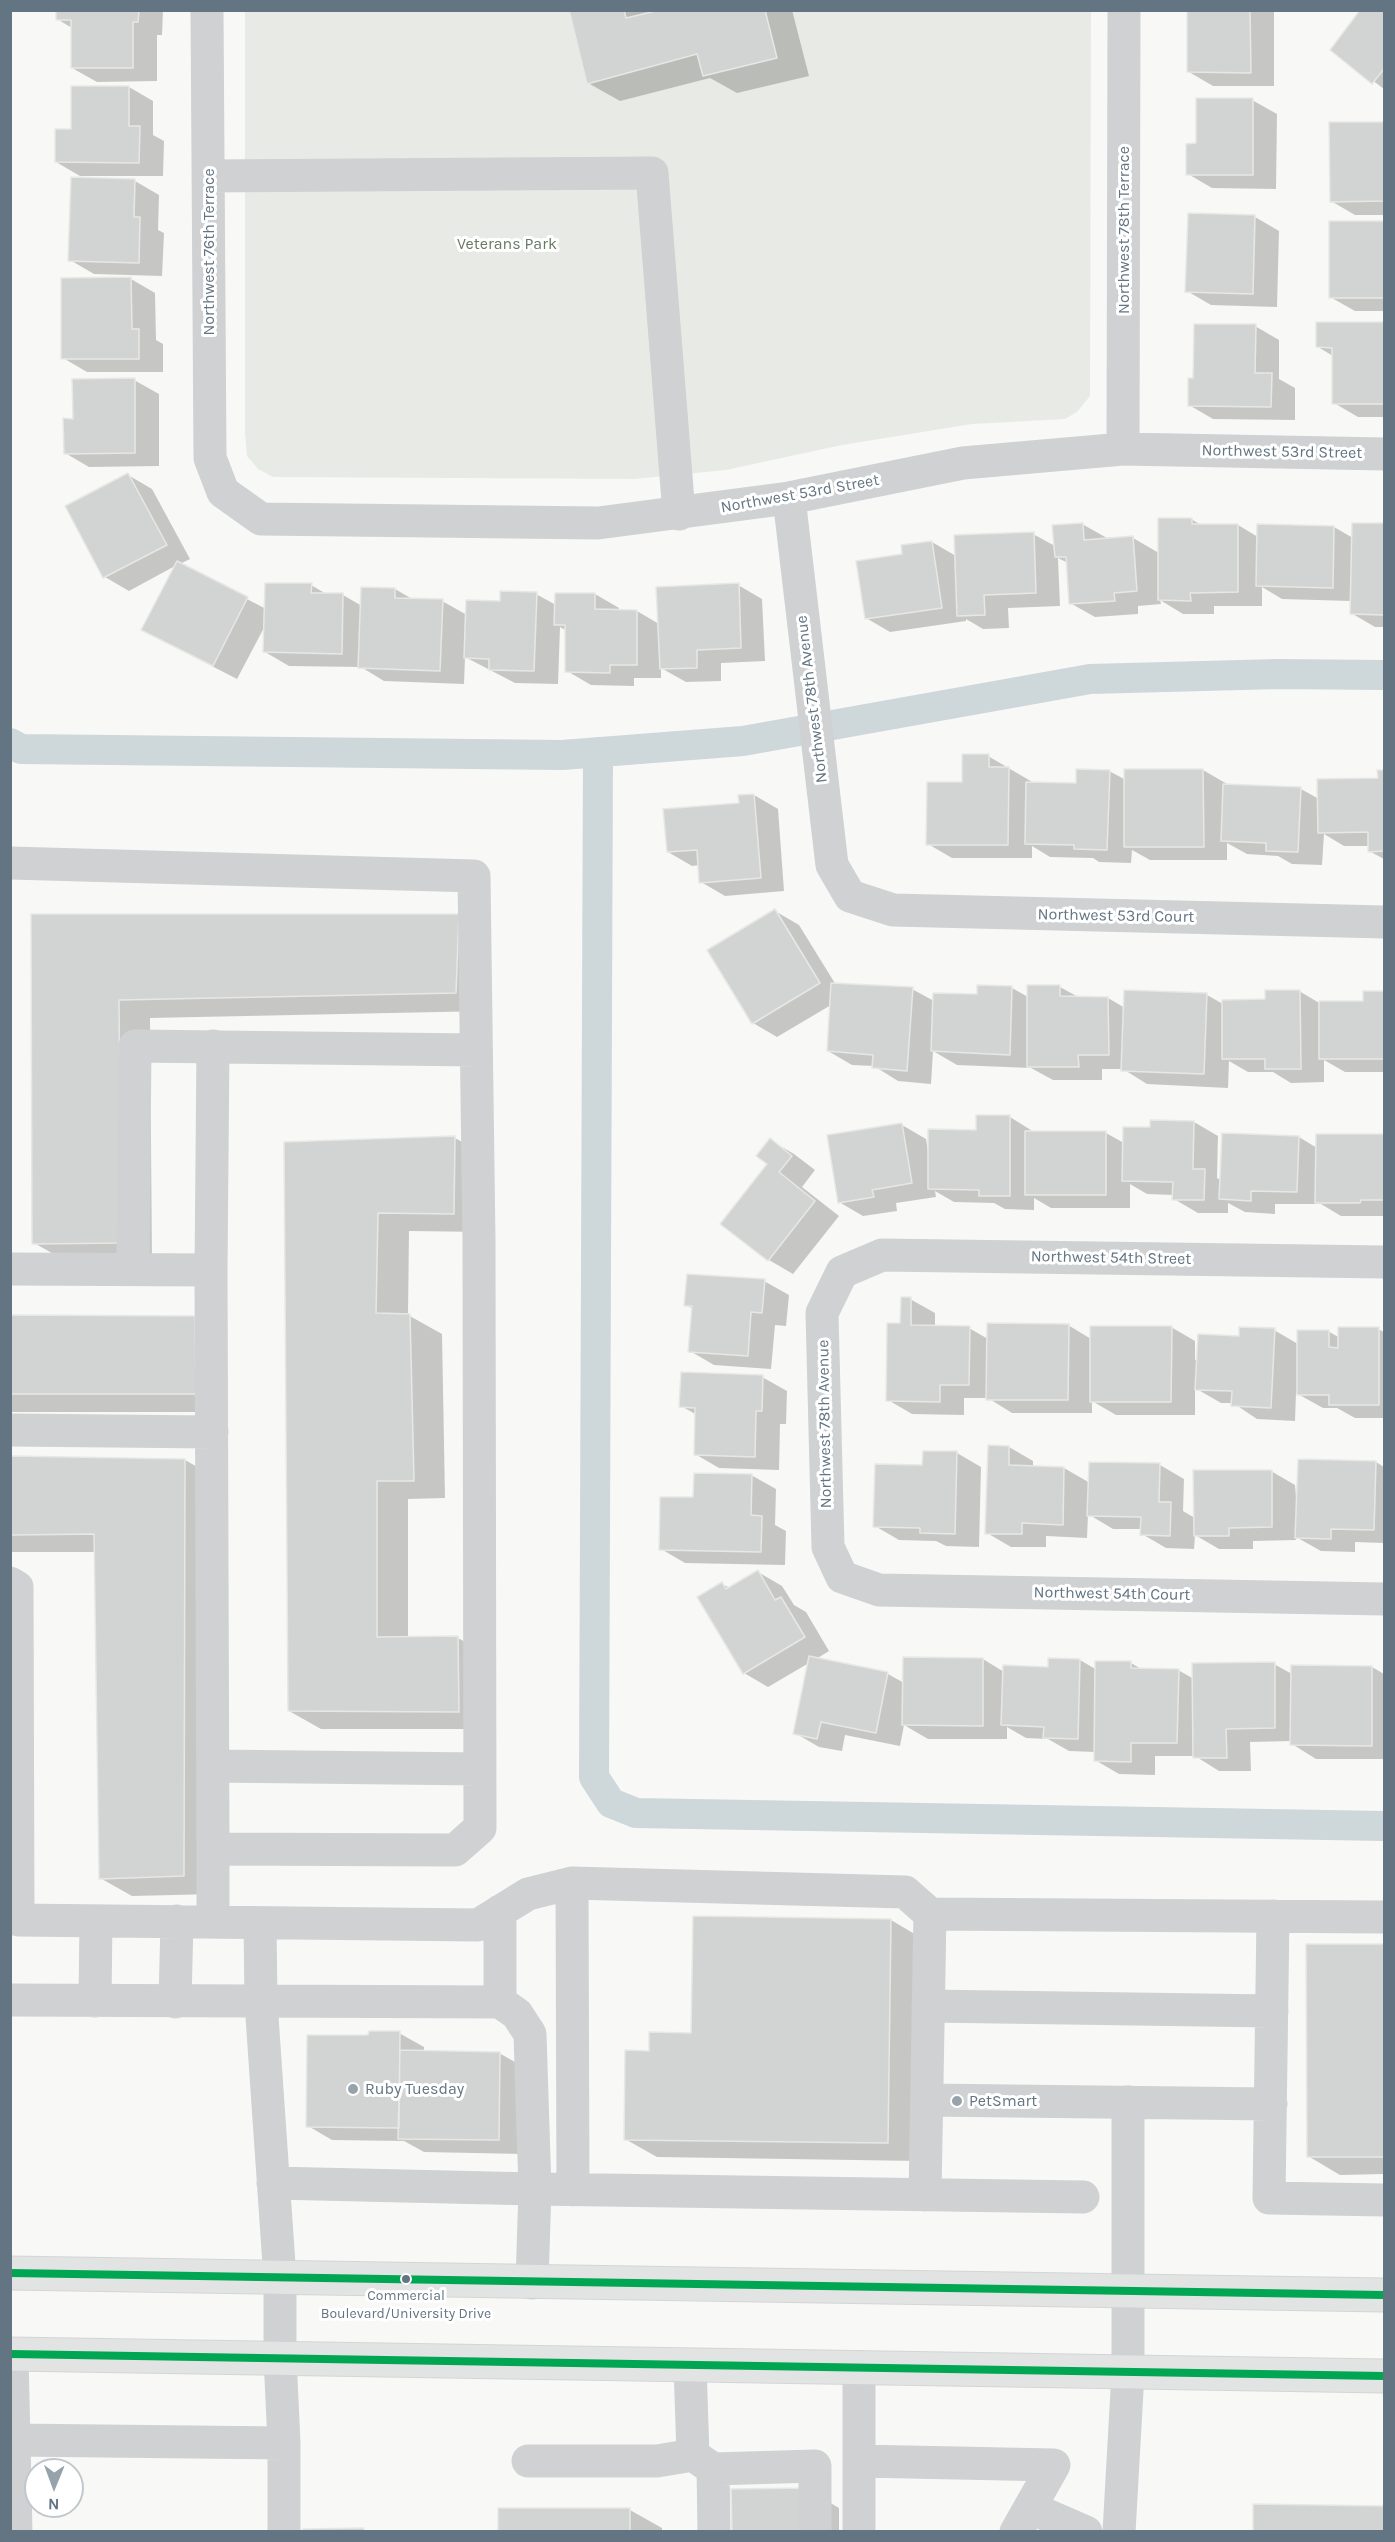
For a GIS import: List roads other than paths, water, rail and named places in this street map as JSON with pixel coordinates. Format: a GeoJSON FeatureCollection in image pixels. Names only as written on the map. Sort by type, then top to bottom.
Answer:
{"type":"FeatureCollection","features":[{"type":"Feature","properties":{"kind":"highway"},"geometry":{"type":"LineString","coordinates":[[10,2273],[1384,2295]]}},
{"type":"Feature","properties":{"kind":"highway"},"geometry":{"type":"LineString","coordinates":[[11,2354],[1384,2376]]}},
{"type":"Feature","properties":{"kind":"street","name":"Northwest 76th Terrace"},"geometry":{"type":"LineString","coordinates":[[207,10],[210,458],[223,492]]}},
{"type":"Feature","properties":{"kind":"street","name":"Northwest 78th Terrace"},"geometry":{"type":"LineString","coordinates":[[1123,449],[1124,10]]}},
{"type":"Feature","properties":{"kind":"street"},"geometry":{"type":"LineString","coordinates":[[208,176],[652,173],[679,514]]}},
{"type":"Feature","properties":{"kind":"street","name":"Northwest 53rd Street"},"geometry":{"type":"LineString","coordinates":[[223,492],[261,519],[598,523],[789,498],[963,463],[1123,449],[1384,454]]}},
{"type":"Feature","properties":{"kind":"street","name":"Northwest 78th Avenue"},"geometry":{"type":"LineString","coordinates":[[789,498],[832,865],[850,896]]}},
{"type":"Feature","properties":{"kind":"street"},"geometry":{"type":"LineString","coordinates":[[10,863],[474,876],[480,1828],[455,1851],[213,1849]]}},
{"type":"Feature","properties":{"kind":"street","name":"Northwest 53rd Court"},"geometry":{"type":"LineString","coordinates":[[850,896],[893,910],[1384,922]]}},
{"type":"Feature","properties":{"kind":"street"},"geometry":{"type":"LineString","coordinates":[[133,1269],[135,1046],[476,1050]]}},
{"type":"Feature","properties":{"kind":"street"},"geometry":{"type":"LineString","coordinates":[[213,1046],[211,1270],[213,1922]]}},
{"type":"Feature","properties":{"kind":"street","name":"Northwest 54th Street"},"geometry":{"type":"LineString","coordinates":[[842,1272],[882,1255],[1384,1262]]}},
{"type":"Feature","properties":{"kind":"street"},"geometry":{"type":"LineString","coordinates":[[10,1269],[211,1270]]}},
{"type":"Feature","properties":{"kind":"street","name":"Northwest 78th Avenue"},"geometry":{"type":"LineString","coordinates":[[842,1272],[822,1313],[828,1547],[842,1577]]}},
{"type":"Feature","properties":{"kind":"street"},"geometry":{"type":"LineString","coordinates":[[10,1430],[212,1432]]}},
{"type":"Feature","properties":{"kind":"street","name":"Northwest 54th Court"},"geometry":{"type":"LineString","coordinates":[[842,1577],[879,1590],[1384,1599]]}},
{"type":"Feature","properties":{"kind":"street"},"geometry":{"type":"LineString","coordinates":[[10,1583],[17,1587],[14,1920],[478,1925],[528,1894],[572,1883],[905,1892],[930,1914],[1384,1917]]}},
{"type":"Feature","properties":{"kind":"street"},"geometry":{"type":"LineString","coordinates":[[213,1766],[480,1769]]}},
{"type":"Feature","properties":{"kind":"street"},"geometry":{"type":"LineString","coordinates":[[572,1883],[573,2190]]}},
{"type":"Feature","properties":{"kind":"street"},"geometry":{"type":"LineString","coordinates":[[500,1911],[500,2002]]}},
{"type":"Feature","properties":{"kind":"street"},"geometry":{"type":"LineString","coordinates":[[925,2195],[930,1914]]}},
{"type":"Feature","properties":{"kind":"street"},"geometry":{"type":"LineString","coordinates":[[1273,1916],[1269,2198],[1384,2200]]}},
{"type":"Feature","properties":{"kind":"street"},"geometry":{"type":"LineString","coordinates":[[95,2001],[96,1921]]}},
{"type":"Feature","properties":{"kind":"street"},"geometry":{"type":"LineString","coordinates":[[176,2002],[177,1921]]}},
{"type":"Feature","properties":{"kind":"street"},"geometry":{"type":"LineString","coordinates":[[260,1923],[261,2002],[280,2279],[284,2532]]}},
{"type":"Feature","properties":{"kind":"street"},"geometry":{"type":"LineString","coordinates":[[10,2000],[500,2002],[517,2014],[530,2034],[535,2189],[532,2283]]}},
{"type":"Feature","properties":{"kind":"street"},"geometry":{"type":"LineString","coordinates":[[928,2006],[1272,2011]]}},
{"type":"Feature","properties":{"kind":"street"},"geometry":{"type":"LineString","coordinates":[[927,2100],[1271,2104]]}},
{"type":"Feature","properties":{"kind":"street"},"geometry":{"type":"LineString","coordinates":[[1119,2532],[1128,2373],[1128,2102]]}},
{"type":"Feature","properties":{"kind":"street"},"geometry":{"type":"LineString","coordinates":[[273,2183],[573,2190],[1083,2197]]}},
{"type":"Feature","properties":{"kind":"street"},"geometry":{"type":"LineString","coordinates":[[11,2354],[16,2532]]}},
{"type":"Feature","properties":{"kind":"street"},"geometry":{"type":"LineString","coordinates":[[690,2365],[714,2532]]}},
{"type":"Feature","properties":{"kind":"street"},"geometry":{"type":"LineString","coordinates":[[859,2367],[859,2532]]}},
{"type":"Feature","properties":{"kind":"street"},"geometry":{"type":"LineString","coordinates":[[14,2440],[284,2443]]}},
{"type":"Feature","properties":{"kind":"street"},"geometry":{"type":"LineString","coordinates":[[528,2461],[657,2461],[814,2466],[815,2532]]}},
{"type":"Feature","properties":{"kind":"street"},"geometry":{"type":"LineString","coordinates":[[859,2461],[1054,2465],[1024,2520],[1086,2532]]}},
{"type":"Feature","properties":{"kind":"waterway"},"geometry":{"type":"LineString","coordinates":[[10,743],[21,749],[562,755],[743,741],[1090,679],[1278,674],[1384,675]]}},
{"type":"Feature","properties":{"kind":"waterway"},"geometry":{"type":"LineString","coordinates":[[598,752],[594,1777],[611,1803],[636,1813],[1384,1826]]}},
{"type":"Feature","properties":{"kind":"place","name":"Ruby Tuesday"},"geometry":{"type":"Point","coordinates":[353,2089]}},
{"type":"Feature","properties":{"kind":"place","name":"PetSmart"},"geometry":{"type":"Point","coordinates":[957,2101]}},
{"type":"Feature","properties":{"kind":"place","name":"Commercial Boulevard/University Drive"},"geometry":{"type":"Point","coordinates":[406,2279]}},
{"type":"Feature","properties":{"kind":"park label","name":"Veterans Park"},"geometry":{"type":"Point","coordinates":[507,244]}}]}
